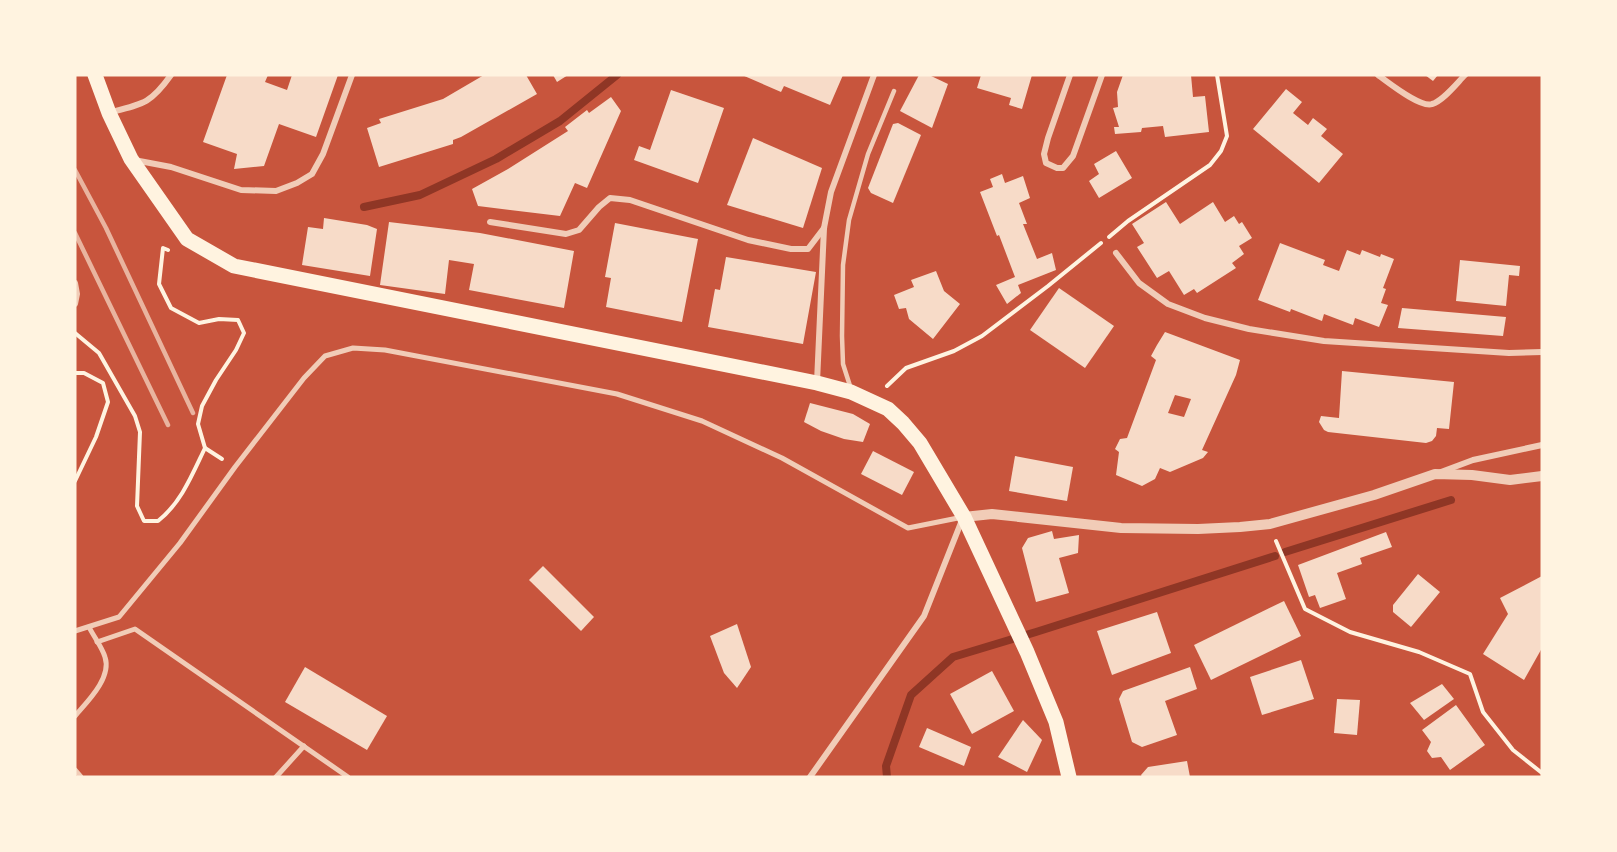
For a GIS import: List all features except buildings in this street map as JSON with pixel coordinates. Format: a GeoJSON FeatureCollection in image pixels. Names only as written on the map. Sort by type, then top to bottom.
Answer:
{"type":"FeatureCollection","features":[{"type":"Feature","properties":{"kind":"main road"},"geometry":{"type":"LineString","coordinates":[[95,75],[109,113],[131,159],[187,239],[234,266],[817,383],[851,392],[888,409],[920,443],[964,517],[1027,652],[1056,722],[1069,777]]}},
{"type":"Feature","properties":{"kind":"street"},"geometry":{"type":"LineString","coordinates":[[109,113],[140,105],[158,93],[171,75]]}},
{"type":"Feature","properties":{"kind":"street"},"geometry":{"type":"LineString","coordinates":[[131,159],[171,166],[241,190],[276,191],[312,174],[323,154],[352,75]]}},
{"type":"Feature","properties":{"kind":"street"},"geometry":{"type":"LineString","coordinates":[[817,383],[824,228],[831,192],[874,75]]}},
{"type":"Feature","properties":{"kind":"street"},"geometry":{"type":"LineString","coordinates":[[1070,75],[1044,154],[1046,163],[1057,168],[1063,168],[1073,156],[1102,75]]}},
{"type":"Feature","properties":{"kind":"street"},"geometry":{"type":"LineString","coordinates":[[1377,75],[1422,104],[1432,105],[1465,75]]}},
{"type":"Feature","properties":{"kind":"street"},"geometry":{"type":"LineString","coordinates":[[490,222],[566,234],[579,230],[610,198],[630,200],[748,240],[791,249],[808,249],[824,228]]}},
{"type":"Feature","properties":{"kind":"street"},"geometry":{"type":"LineString","coordinates":[[1116,253],[1139,284],[1168,304],[1205,318],[1249,329],[1324,341],[1509,354],[1542,352]]}},
{"type":"Feature","properties":{"kind":"street"},"geometry":{"type":"LineString","coordinates":[[75,283],[77,294],[75,304]]}},
{"type":"Feature","properties":{"kind":"street"},"geometry":{"type":"LineString","coordinates":[[75,631],[119,617],[180,543],[235,466],[304,378],[325,356],[353,348],[385,350],[617,394],[702,421],[782,458],[908,528],[992,514],[1121,528],[1198,529],[1270,524],[1374,495],[1473,460],[1542,445]]}},
{"type":"Feature","properties":{"kind":"street"},"geometry":{"type":"LineString","coordinates":[[1435,474],[1472,475],[1510,480],[1542,476]]}},
{"type":"Feature","properties":{"kind":"street"},"geometry":{"type":"LineString","coordinates":[[810,777],[924,616],[964,517]]}},
{"type":"Feature","properties":{"kind":"street"},"geometry":{"type":"LineString","coordinates":[[75,716],[99,686],[106,671],[106,659],[89,627]]}},
{"type":"Feature","properties":{"kind":"street"},"geometry":{"type":"LineString","coordinates":[[97,642],[135,629],[348,777]]}},
{"type":"Feature","properties":{"kind":"street"},"geometry":{"type":"LineString","coordinates":[[276,777],[304,746]]}},
{"type":"Feature","properties":{"kind":"street"},"geometry":{"type":"LineString","coordinates":[[75,770],[81,777]]}},
{"type":"Feature","properties":{"kind":"lane"},"geometry":{"type":"LineString","coordinates":[[851,392],[843,364],[842,336],[843,265],[849,220],[868,154],[894,91]]}},
{"type":"Feature","properties":{"kind":"path"},"geometry":{"type":"LineString","coordinates":[[886,387],[906,368],[954,351],[981,336],[1048,286],[1128,221],[1210,165],[1221,151],[1227,136],[1217,75]]}},
{"type":"Feature","properties":{"kind":"path"},"geometry":{"type":"LineString","coordinates":[[75,333],[99,353],[135,416],[140,432],[137,506],[144,521],[158,522],[170,512],[185,489],[205,448],[198,424],[202,406],[244,333],[237,320],[219,319],[199,323],[171,308],[159,284],[164,249],[173,253]]}},
{"type":"Feature","properties":{"kind":"path"},"geometry":{"type":"LineString","coordinates":[[75,373],[84,373],[103,383],[108,402],[96,437],[75,481]]}},
{"type":"Feature","properties":{"kind":"path"},"geometry":{"type":"LineString","coordinates":[[1274,535],[1305,609],[1350,632],[1419,652],[1470,674],[1483,712],[1512,750],[1542,773]]}},
{"type":"Feature","properties":{"kind":"waterway"},"geometry":{"type":"LineString","coordinates":[[364,207],[420,195],[496,159],[560,121],[617,75]]}},
{"type":"Feature","properties":{"kind":"waterway"},"geometry":{"type":"LineString","coordinates":[[1285,552],[1451,500]]}},
{"type":"Feature","properties":{"kind":"waterway"},"geometry":{"type":"LineString","coordinates":[[887,777],[886,766],[911,695],[953,657],[1275,556]]}},
{"type":"Feature","properties":{"kind":"railway"},"geometry":{"type":"LineString","coordinates":[[75,170],[106,228],[193,413]]}},
{"type":"Feature","properties":{"kind":"railway"},"geometry":{"type":"LineString","coordinates":[[75,233],[168,425]]}}]}
